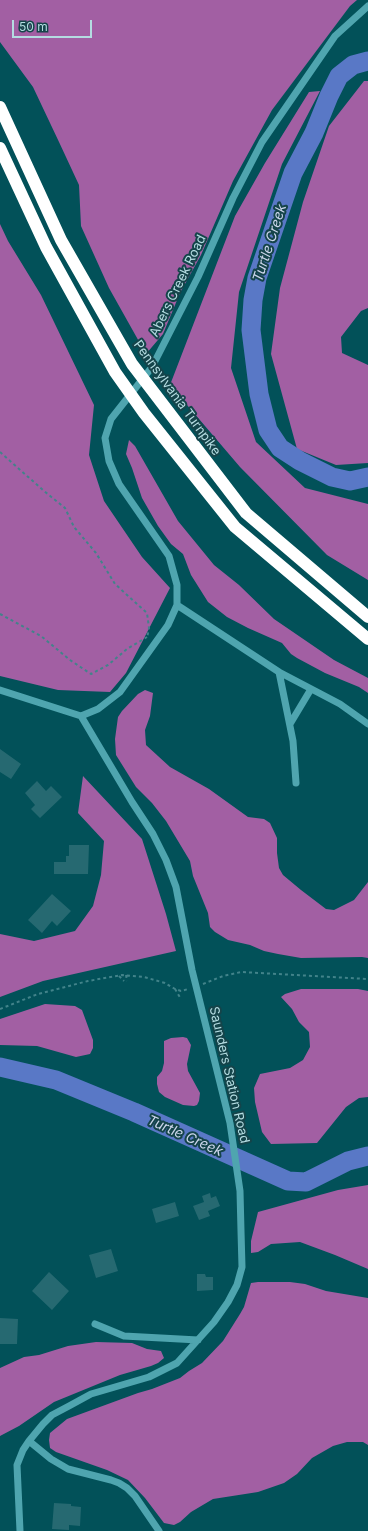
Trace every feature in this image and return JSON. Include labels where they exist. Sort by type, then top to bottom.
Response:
[{"type":"highway","name":"Pennsylvania Turnpike","points":[[0,107],[61,240],[132,364],[246,513],[368,617]]},
{"type":"highway","points":[[0,148],[46,247],[115,372],[144,413],[235,527],[368,638]]},
{"type":"street","name":"Abers Creek Road","points":[[81,716],[98,709],[120,692],[168,625],[177,605],[177,585],[169,556],[119,484],[109,461],[105,438],[111,419],[152,367],[198,277],[233,198],[262,142],[335,36],[368,6]]},
{"type":"street","points":[[177,605],[279,672],[340,704],[368,724]]},
{"type":"street","points":[[279,672],[293,741],[296,783]]},
{"type":"street","points":[[290,724],[311,689]]},
{"type":"street","points":[[0,690],[81,716]]},
{"type":"street","name":"Saunders Station Road","points":[[20,1531],[17,1465],[22,1450],[43,1424],[52,1415],[91,1394],[149,1377],[178,1363],[228,1302],[237,1285],[242,1267],[240,1191],[230,1123],[196,986],[176,887],[166,860],[153,834],[132,802],[81,716]]},
{"type":"street","points":[[95,1324],[124,1336],[198,1340]]},
{"type":"street","points":[[29,1441],[51,1459],[68,1469],[110,1480],[127,1488],[159,1531]]},
{"type":"path","points":[[0,452],[65,508],[74,527],[96,553],[115,584],[147,613],[149,628],[143,660]]},
{"type":"path","points":[[0,614],[41,636],[70,660],[91,674],[108,665],[127,649],[147,636]]},
{"type":"path","points":[[0,1009],[38,994],[88,981],[126,975],[144,977],[165,983],[181,991],[223,976],[241,972],[368,979]]},
{"type":"path","points":[[119,976],[125,981],[126,975]]},
{"type":"path","points":[[175,989],[181,999]]},
{"type":"shaded area","points":[[0,0],[357,0],[350,6],[272,110],[233,181],[201,255],[180,293],[163,334],[146,354],[109,288],[81,226],[79,185],[59,142],[33,87],[0,42]]},
{"type":"shaded area","points":[[364,81],[368,81],[368,308],[361,311],[341,337],[342,353],[368,365],[368,463],[336,465],[297,449],[271,354],[280,288],[303,202],[329,126]]},
{"type":"shaded area","points":[[320,91],[282,164],[239,292],[231,368],[256,442],[305,488],[368,504],[368,580],[327,555],[240,467],[170,385],[235,216],[265,163],[309,92]]},
{"type":"shaded area","points":[[0,224],[8,241],[41,295],[94,405],[89,455],[104,501],[142,557],[170,588],[126,673],[110,692],[58,690],[0,676]]},
{"type":"shaded area","points":[[129,440],[135,446],[178,521],[214,565],[239,585],[274,619],[334,660],[368,678],[368,693],[359,687],[325,673],[297,658],[291,654],[282,643],[227,617],[208,602],[191,575],[183,554],[171,544],[158,526],[142,498],[126,454]]},
{"type":"shaded area","points":[[145,690],[153,693],[150,716],[145,730],[146,745],[170,767],[209,789],[248,817],[264,819],[270,823],[277,838],[279,868],[283,875],[326,909],[334,910],[354,900],[368,882],[368,958],[301,958],[278,954],[228,940],[210,927],[208,913],[193,876],[190,861],[166,821],[152,803],[136,787],[116,755],[115,739],[118,717],[138,694]]},
{"type":"shaded area","points":[[83,776],[142,839],[176,951],[43,981],[0,997],[0,934],[34,941],[75,931],[93,906],[101,875],[104,841],[78,813]]},
{"type":"shaded area","points":[[301,989],[358,989],[368,991],[368,1097],[359,1098],[346,1107],[317,1143],[271,1144],[262,1132],[255,1102],[254,1088],[260,1074],[290,1068],[303,1060],[310,1047],[309,1032],[299,1022],[292,1009],[281,997],[285,994]]},
{"type":"shaded area","points":[[45,1004],[75,1006],[82,1010],[93,1040],[93,1048],[90,1054],[76,1057],[37,1046],[0,1045],[0,1019]]},
{"type":"shaded area","points":[[171,1038],[187,1038],[191,1045],[187,1064],[188,1071],[200,1093],[199,1101],[197,1105],[194,1106],[183,1105],[165,1097],[159,1092],[157,1084],[157,1077],[162,1071],[164,1063],[164,1041]]},
{"type":"shaded area","points":[[368,1185],[368,1269],[300,1242],[271,1244],[258,1252],[251,1253],[251,1241],[258,1212],[338,1190]]},
{"type":"shaded area","points":[[290,1282],[305,1284],[326,1291],[368,1298],[368,1445],[363,1442],[347,1442],[333,1446],[312,1458],[297,1474],[284,1483],[258,1492],[213,1499],[191,1512],[180,1522],[174,1525],[164,1523],[145,1498],[128,1480],[107,1470],[56,1452],[50,1448],[50,1433],[67,1419],[180,1378],[202,1363],[223,1341],[240,1314],[244,1307],[251,1283]]},
{"type":"shaded area","points":[[96,1342],[132,1343],[147,1349],[161,1351],[164,1358],[151,1366],[120,1375],[54,1402],[19,1426],[0,1436],[0,1368],[24,1357],[39,1355],[68,1346]]},
{"type":"building","points":[[0,749],[21,764],[11,779],[0,772]]},
{"type":"building","points":[[37,781],[46,791],[51,786],[62,797],[40,818],[31,809],[35,805],[25,793]]},
{"type":"building","points":[[69,845],[89,845],[88,874],[54,874],[54,862],[66,862],[66,856],[69,856]]},
{"type":"building","points":[[52,894],[71,911],[57,926],[52,921],[42,933],[28,920]]},
{"type":"building","points":[[210,1193],[211,1198],[216,1196],[220,1206],[208,1211],[210,1216],[199,1220],[193,1206],[204,1202],[202,1196]]},
{"type":"building","points":[[175,1202],[179,1216],[156,1223],[152,1209]]},
{"type":"building","points":[[111,1249],[118,1271],[96,1278],[89,1255]]},
{"type":"building","points":[[49,1272],[69,1291],[52,1310],[32,1291]]},
{"type":"building","points":[[197,1274],[205,1274],[206,1277],[213,1277],[213,1290],[197,1291]]},
{"type":"building","points":[[0,1318],[18,1319],[17,1344],[0,1344]]},
{"type":"building","points":[[54,1503],[71,1504],[71,1506],[81,1507],[80,1526],[69,1525],[69,1530],[52,1529]]},
{"type":"waterway","name":"Turtle Creek","points":[[368,61],[353,65],[339,76],[314,133],[293,173],[257,278],[253,300],[251,330],[259,394],[268,430],[280,448],[300,461],[332,477],[350,481],[368,477]]},
{"type":"waterway","name":"Turtle Creek","points":[[0,1067],[56,1080],[134,1112],[288,1181],[306,1182],[348,1161],[368,1156]]}]
